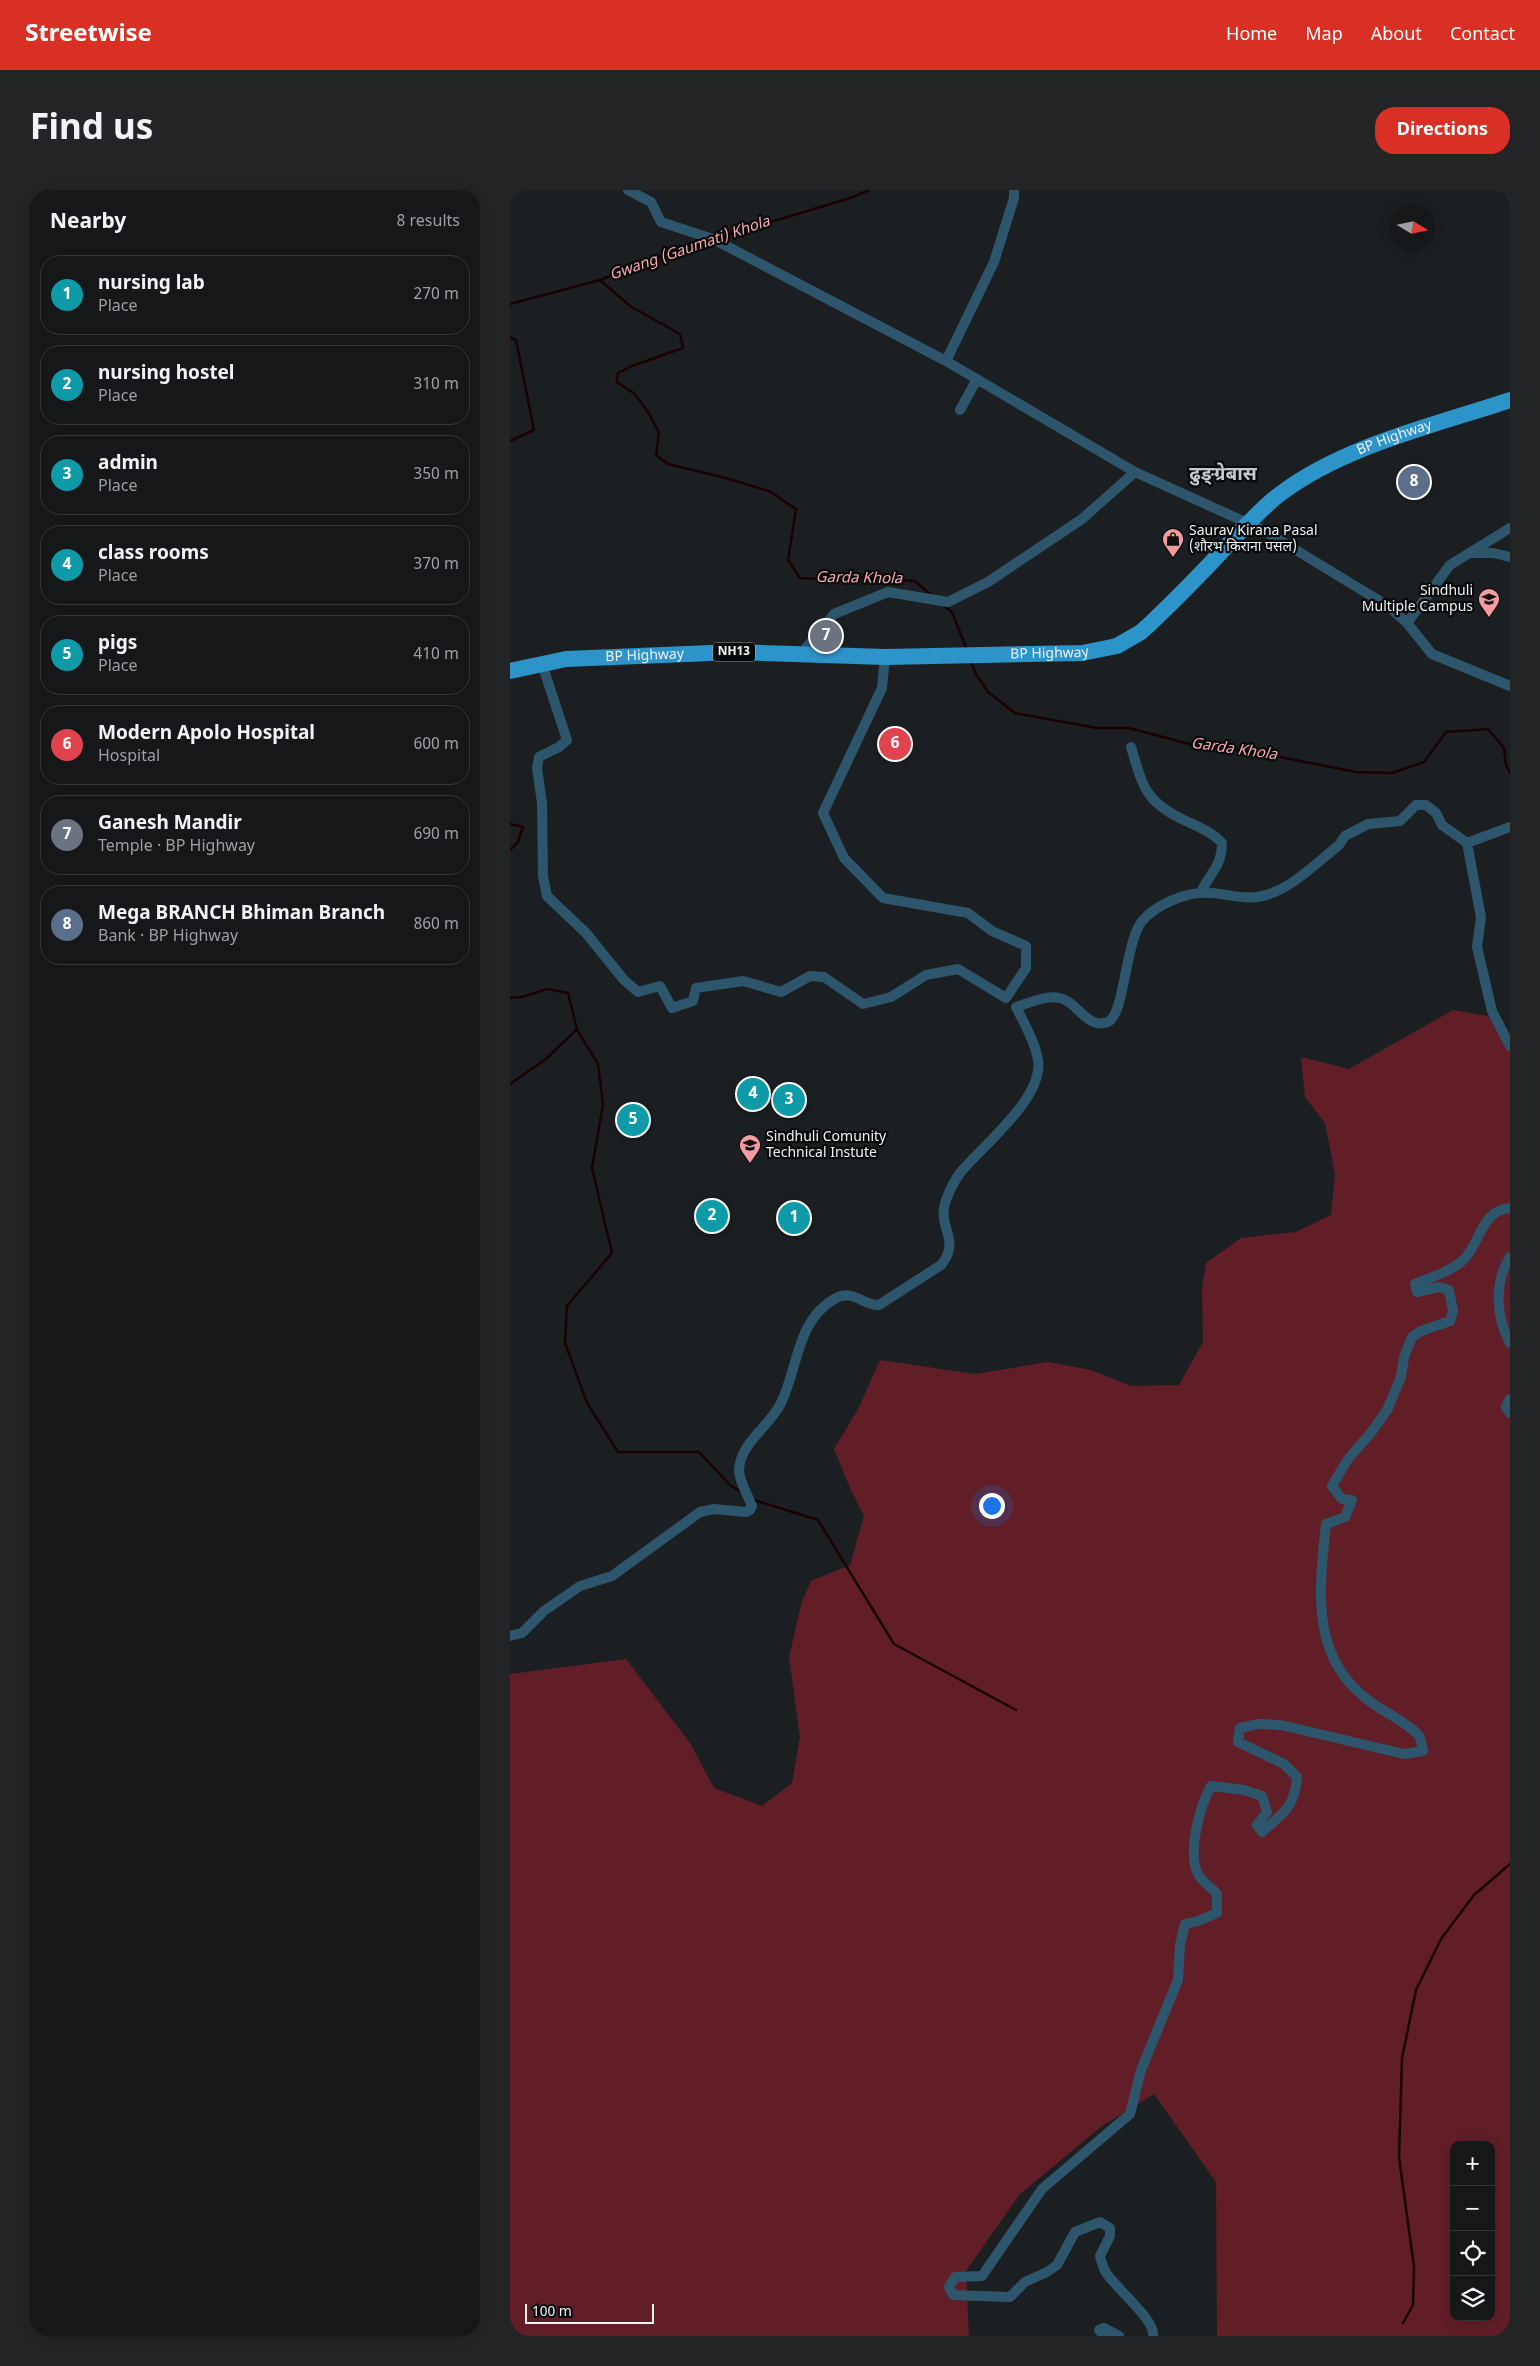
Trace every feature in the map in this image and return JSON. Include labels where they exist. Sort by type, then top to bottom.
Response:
[{"type":"highway","name":"BP Highway","points":[[510,671],[566,659],[735,652],[885,657],[1094,652],[1117,646],[1141,632],[1191,584],[1246,524],[1280,494],[1320,469],[1358,451],[1510,400]]},
{"type":"street","points":[[628,190],[651,202],[661,222],[713,239],[946,361],[1135,472],[1246,524],[1263,530],[1388,606],[1407,624],[1432,654],[1510,686]]},
{"type":"street","points":[[946,361],[994,262],[1014,198],[1014,190]]},
{"type":"street","points":[[960,410],[977,379]]},
{"type":"street","points":[[801,654],[834,614],[888,592],[948,602],[988,582],[1082,519],[1135,472]]},
{"type":"street","points":[[1407,624],[1450,565],[1510,528]]},
{"type":"street","points":[[1468,553],[1493,553],[1510,558]]},
{"type":"street","points":[[885,657],[882,688],[823,813],[844,858],[883,898],[968,914],[992,931],[1026,946],[1026,968],[1006,998]]},
{"type":"street","points":[[510,1636],[522,1632],[544,1611],[580,1586],[612,1576],[700,1512],[714,1509],[746,1512],[750,1510],[752,1506],[739,1472],[742,1460],[746,1450],[781,1404],[808,1323],[822,1308],[838,1297],[850,1295],[874,1305],[879,1305],[941,1265],[948,1256],[951,1247],[944,1227],[945,1202],[959,1174],[1026,1100],[1037,1076],[1038,1060],[1032,1040],[1016,1007],[1006,998],[958,969],[926,975],[891,997],[863,1004],[824,977],[810,976],[781,992],[743,980],[696,988],[693,1001],[672,1008],[660,986],[638,992],[624,980],[586,933],[547,896],[543,876],[542,803],[537,768],[539,757],[559,747],[567,740],[542,664]]},
{"type":"street","points":[[1131,747],[1143,785],[1152,798],[1165,811],[1204,828],[1222,843],[1220,862],[1201,892]]},
{"type":"street","points":[[1016,1007],[1059,997],[1070,1002],[1090,1020],[1099,1024],[1110,1021],[1115,1015],[1120,999],[1132,938],[1143,919],[1163,905],[1187,895],[1201,892],[1228,897],[1257,897],[1287,886],[1339,845],[1345,836],[1368,824],[1400,821],[1416,805],[1426,804],[1436,814],[1442,825],[1467,843],[1481,918],[1477,947],[1492,1010],[1510,1046]]},
{"type":"street","points":[[1467,843],[1510,827]]},
{"type":"street","points":[[1153,2336],[1154,2332],[1149,2322],[1105,2271],[1100,2256],[1110,2236],[1110,2228],[1100,2222],[1076,2232],[1057,2265],[1025,2282],[1010,2297],[953,2296],[949,2287],[955,2277],[982,2276],[1042,2190],[1130,2114],[1142,2070],[1178,1980],[1180,1944],[1185,1924],[1198,1922],[1217,1913],[1217,1894],[1198,1874],[1194,1854],[1202,1801],[1210,1786],[1244,1790],[1262,1796],[1267,1812],[1257,1825],[1262,1832],[1288,1808],[1296,1795],[1297,1777],[1284,1764],[1238,1742],[1240,1728],[1258,1724],[1281,1725],[1404,1754],[1423,1750],[1419,1736],[1391,1714],[1373,1704],[1349,1682],[1332,1658],[1323,1629],[1321,1573],[1326,1524],[1345,1518],[1352,1500],[1342,1498],[1332,1486],[1348,1459],[1370,1434],[1387,1410],[1401,1377],[1404,1357],[1412,1337],[1421,1331],[1450,1322],[1453,1311],[1449,1290],[1438,1287],[1417,1292],[1415,1284],[1446,1271],[1466,1258],[1486,1222],[1495,1211],[1510,1208]]},
{"type":"street","points":[[1510,1257],[1501,1282],[1498,1300],[1500,1323],[1510,1343]]},
{"type":"street","points":[[1510,1399],[1506,1407],[1510,1413]]},
{"type":"street","points":[[1104,2336],[1099,2330],[1104,2328],[1119,2336]]},
{"type":"shaded area","points":[[1453,1010],[1493,1017],[1510,1049],[1510,2336],[1217,2336],[1216,2182],[1154,2094],[1102,2126],[1019,2195],[966,2271],[969,2336],[510,2336],[510,1674],[626,1659],[690,1743],[714,1788],[762,1806],[792,1783],[800,1737],[789,1657],[802,1601],[811,1581],[850,1565],[864,1516],[834,1449],[858,1409],[880,1360],[975,1374],[1048,1362],[1091,1370],[1131,1386],[1179,1385],[1203,1342],[1202,1289],[1206,1263],[1241,1238],[1296,1232],[1331,1215],[1335,1174],[1325,1123],[1305,1097],[1301,1057],[1349,1069]]},
{"type":"waterway","name":"Gwang (Gaumati) Khola","points":[[718,238],[850,198],[869,190]]},
{"type":"waterway","name":"Gwang (Gaumati) Khola","points":[[510,304],[600,280],[672,252],[708,241]]},
{"type":"waterway","name":"Garda Khola","points":[[600,280],[630,306],[680,334],[683,348],[632,366],[618,373],[617,382],[635,394],[650,415],[659,433],[656,455],[668,464],[769,491],[796,509],[788,560],[800,578],[821,579],[851,576],[915,581],[931,595]]},
{"type":"waterway","points":[[510,337],[516,340],[534,430],[510,441]]},
{"type":"waterway","name":"Garda Khola","points":[[943,605],[952,612],[967,650]]},
{"type":"waterway","name":"Garda Khola","points":[[971,662],[976,674],[988,692],[1015,713],[1097,728],[1129,728],[1193,745],[1275,756],[1356,772],[1392,773],[1424,762],[1446,732],[1488,729],[1504,748],[1506,765],[1510,773]]},
{"type":"waterway","points":[[510,824],[523,827],[518,842],[510,850]]},
{"type":"waterway","points":[[510,998],[522,997],[547,989],[568,993],[577,1030],[598,1064],[603,1104],[592,1168],[612,1253],[567,1306],[565,1343],[587,1403],[618,1452],[699,1452],[730,1485],[741,1492]]},
{"type":"waterway","points":[[510,1084],[546,1059],[576,1030]]},
{"type":"waterway","points":[[754,1500],[818,1520],[894,1644],[1016,1710]]},
{"type":"waterway","points":[[1403,2323],[1413,2305],[1414,2267],[1399,2157],[1402,2058],[1416,1990],[1441,1939],[1474,1895],[1510,1864]]},
{"type":"place","name":"Mega BRANCH Bhiman Branch","points":[[1414,482]]},
{"type":"place","name":"Saurav Kirana Pasal (शौरभ किराना पसल)","points":[[1173,558]]},
{"type":"place","name":"Sindhuli Multiple Campus","points":[[1489,618]]},
{"type":"place","name":"Ganesh Mandir","points":[[826,636]]},
{"type":"place","name":"Modern Apolo Hospital","points":[[895,744]]},
{"type":"place","name":"class rooms","points":[[753,1094]]},
{"type":"place","name":"admin","points":[[789,1100]]},
{"type":"place","name":"pigs","points":[[633,1120]]},
{"type":"place","name":"Sindhuli Comunity Technical Instute","points":[[750,1164]]},
{"type":"place","name":"nursing hostel","points":[[712,1216]]},
{"type":"place","name":"nursing lab","points":[[794,1218]]},
{"type":"district","name":"ढुङ्ग्रेबास","points":[[1223,475]]}]
